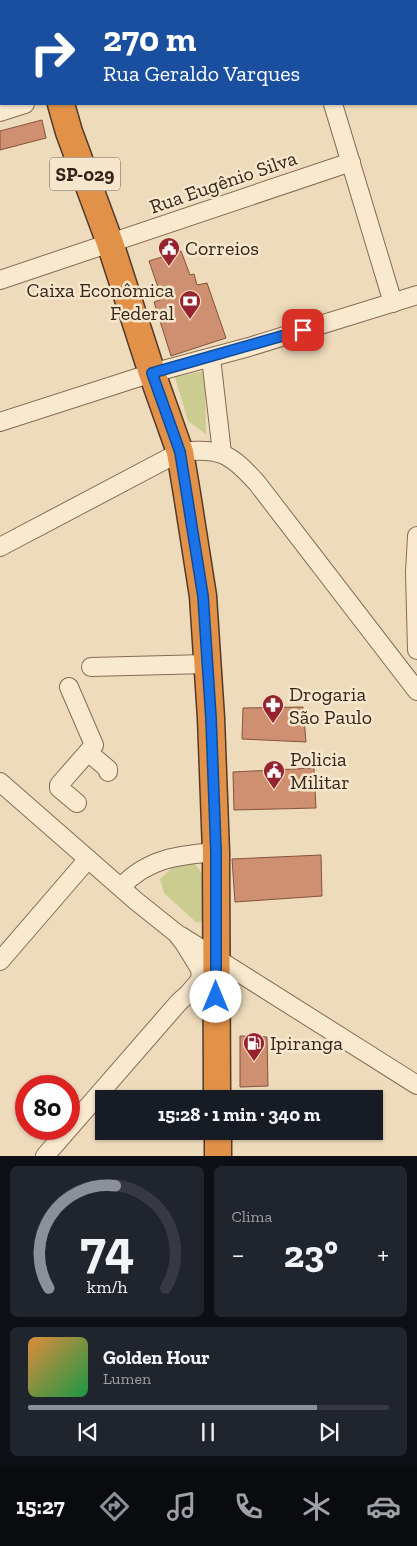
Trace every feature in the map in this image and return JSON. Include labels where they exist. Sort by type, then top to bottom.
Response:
[{"type":"highway","name":"SP-029","points":[[62,105],[180,452],[203,596],[211,718],[216,852],[208,963],[216,1090]]},
{"type":"highway","points":[[218,1140],[218,1156]]},
{"type":"street","points":[[0,112],[22,105]]},
{"type":"street","points":[[333,105],[393,303]]},
{"type":"street","name":"Rua Eugênio Silva","points":[[0,280],[351,162]]},
{"type":"street","points":[[0,422],[152,373],[211,358],[417,295]]},
{"type":"street","points":[[211,358],[222,453]]},
{"type":"street","points":[[0,547],[180,452],[206,450],[222,453],[241,466],[257,483],[417,691]]},
{"type":"street","points":[[417,536],[415,572],[417,650]]},
{"type":"street","points":[[91,667],[206,664]]},
{"type":"street","points":[[69,687],[93,743],[88,752],[59,785],[59,788],[77,803]]},
{"type":"street","points":[[88,752],[108,769],[108,772]]},
{"type":"street","points":[[0,782],[176,934],[187,938],[208,963],[417,1085]]},
{"type":"street","points":[[121,887],[128,879],[158,861],[176,856],[216,852]]},
{"type":"street","points":[[0,961],[88,859]]},
{"type":"street","points":[[45,1156],[179,1002],[197,985],[208,963]]},
{"type":"green space","points":[[205,371],[206,434],[188,421],[175,377]]},
{"type":"green space","points":[[194,863],[202,873],[205,920],[197,923],[164,893],[160,879],[172,868]]},
{"type":"building","points":[[42,120],[46,138],[0,150],[0,131]]},
{"type":"building","name":"Caixa Econômica Federal","points":[[181,251],[190,275],[194,274],[197,285],[207,283],[226,338],[171,356],[154,302],[162,299],[149,261]]},
{"type":"building","name":"Drogaria São Paulo","points":[[303,707],[306,742],[242,739],[243,708]]},
{"type":"building","name":"Policia Militar","points":[[314,768],[316,808],[234,810],[233,772]]},
{"type":"building","points":[[321,855],[322,896],[235,902],[232,859]]},
{"type":"building","name":"Ipiranga","points":[[240,1036],[267,1037],[268,1086],[240,1087]]},
{"type":"place","name":"Correios","points":[[169,267]]},
{"type":"place","name":"Caixa Econômica Federal","points":[[190,320]]},
{"type":"place","name":"Drogaria São Paulo","points":[[273,724]]},
{"type":"place","name":"Policia Militar","points":[[274,790]]},
{"type":"place","name":"Ipiranga","points":[[254,1062]]},
{"type":"route","points":[[216,997],[216,852],[211,718],[203,596],[180,452],[152,373],[303,330]]}]
